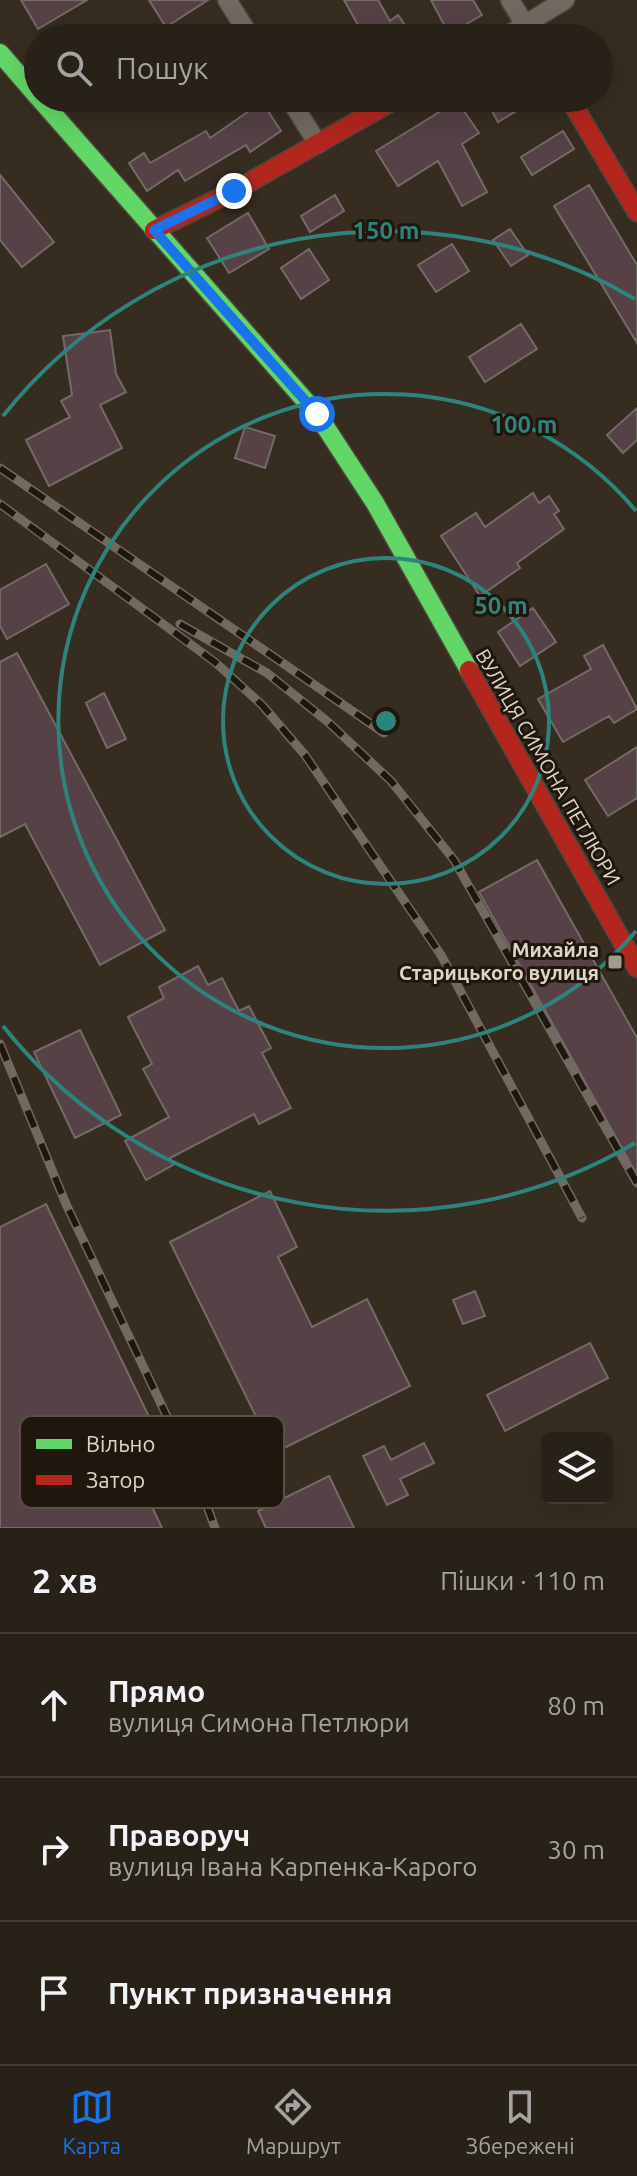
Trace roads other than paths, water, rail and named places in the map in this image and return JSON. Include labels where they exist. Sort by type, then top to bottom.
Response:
[{"type":"main road","name":"ВУЛИЦЯ СИМОНА ПЕТЛЮРИ","points":[[0,53],[24,81]]},
{"type":"main road","name":"ВУЛИЦЯ СИМОНА ПЕТЛЮРИ","points":[[50,112],[317,414],[375,503],[630,939],[637,968]]},
{"type":"main road","points":[[154,230],[374,112]]},
{"type":"main road","points":[[577,112],[637,212]]},
{"type":"street","points":[[227,0],[242,24]]},
{"type":"street","points":[[510,0],[525,24]]},
{"type":"street","points":[[537,24],[565,0]]},
{"type":"street","points":[[298,112],[318,144]]},
{"type":"railway","points":[[0,468],[384,733]]},
{"type":"railway","points":[[0,504],[216,663],[262,705],[305,755],[441,955],[582,1218]]},
{"type":"railway","points":[[180,624],[267,673],[328,722],[391,781],[454,860],[637,1183]]},
{"type":"railway","points":[[0,1044],[66,1204],[167,1416]]},
{"type":"railway","points":[[208,1508],[215,1528]]},
{"type":"place","name":"Михайла Старицького вулиця","points":[[615,962]]}]
